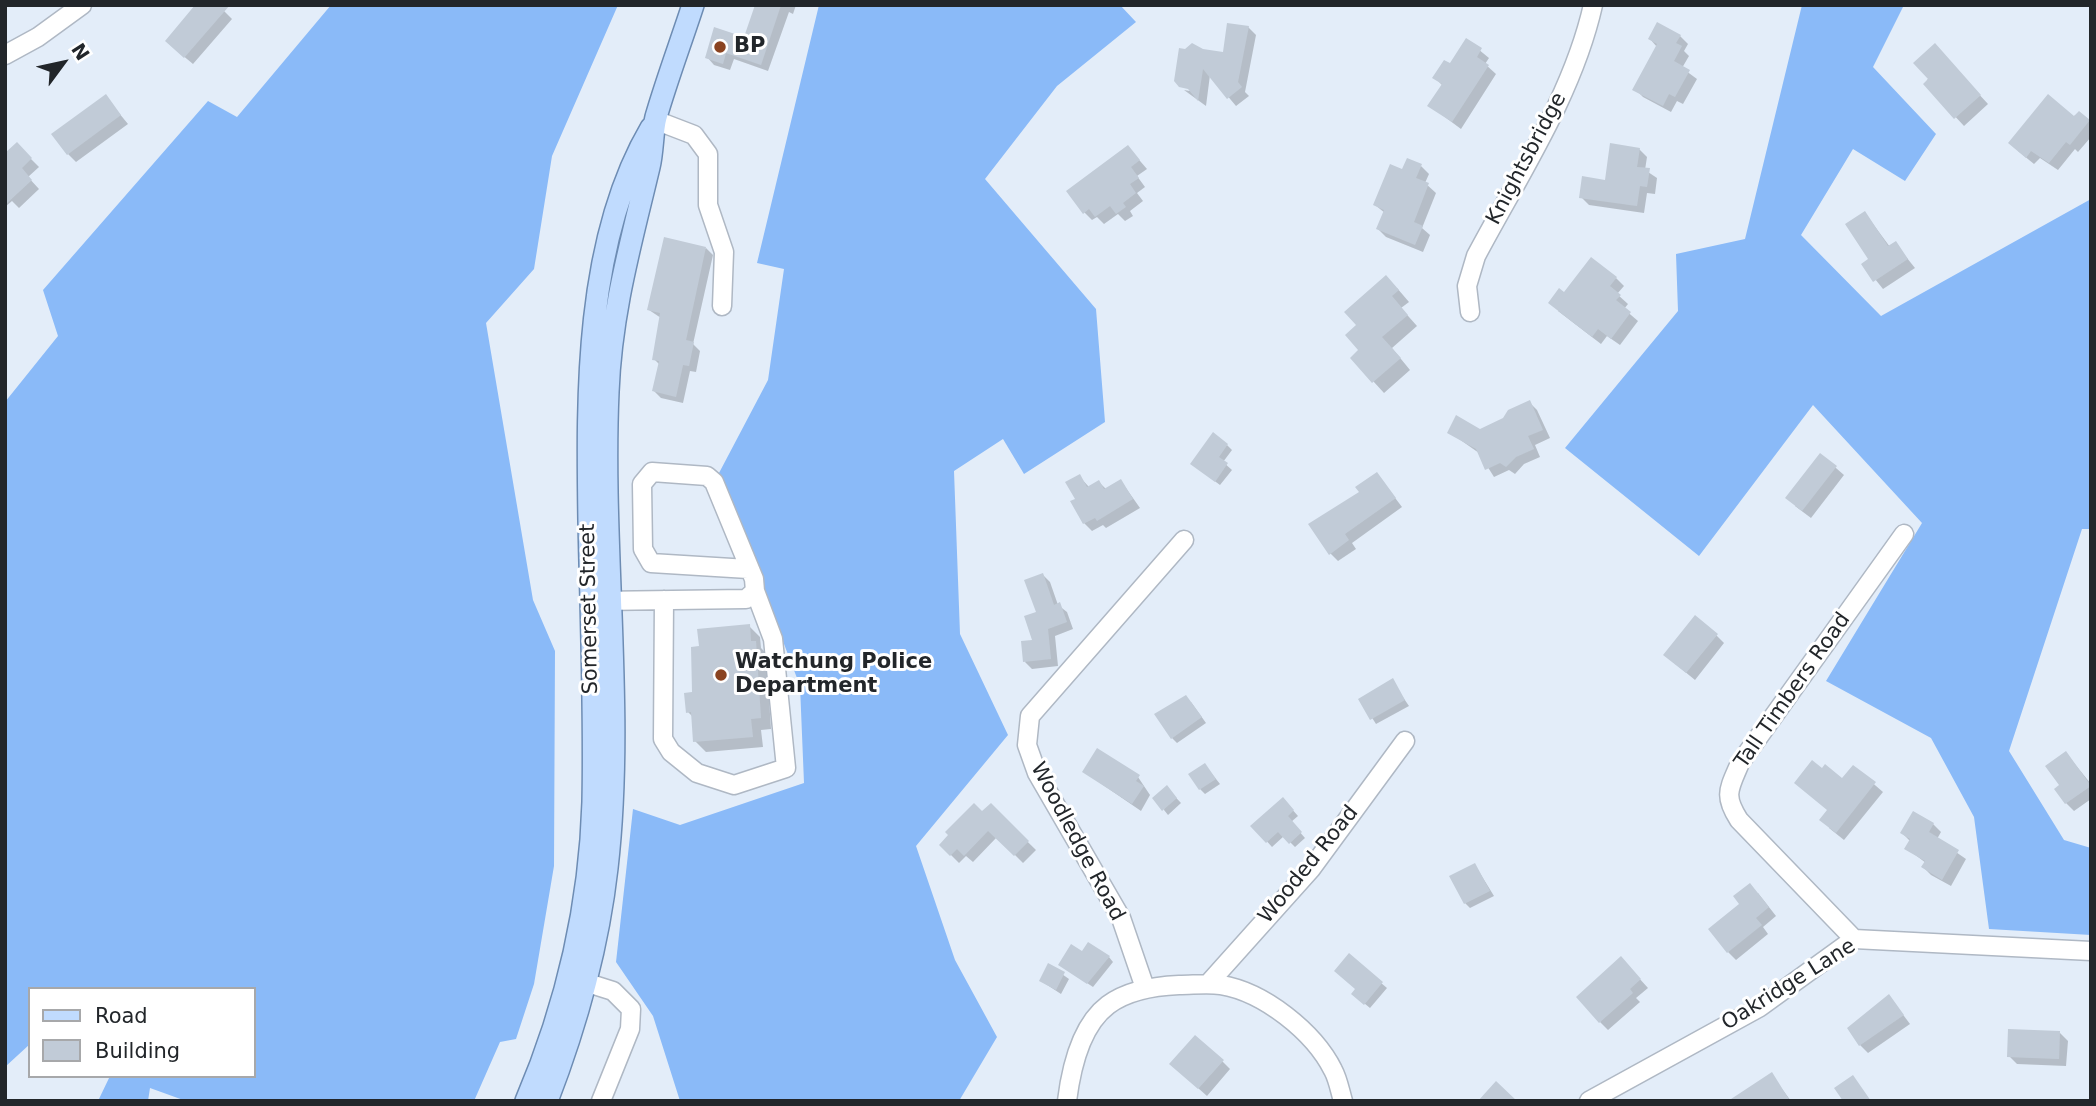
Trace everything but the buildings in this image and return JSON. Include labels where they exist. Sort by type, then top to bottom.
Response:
[{"type":"main road","name":"Somerset Street","points":[[547,1101],[563,1060],[577,980],[580,917],[591,838],[611,351],[623,268],[650,165],[655,120],[693,5]]},
{"type":"main road","name":"Somerset Street","points":[[526,1101],[577,980]]},
{"type":"street","points":[[5,55],[38,37],[82,5]]},
{"type":"street","name":"Knightsbridge","points":[[1470,312],[1467,286],[1476,256],[1571,75],[1584,43],[1593,5]]},
{"type":"street","points":[[655,120],[694,135],[708,154],[708,205],[724,252],[722,306]]},
{"type":"street","points":[[664,600],[663,738],[679,761],[697,773],[734,785],[786,768],[773,639],[748,569],[714,482],[707,476],[652,472],[646,477],[642,484],[643,549],[651,563],[748,569]]},
{"type":"street","name":"Tall Timbers Road","points":[[1854,939],[1739,820],[1729,804],[1728,791],[1740,763],[1904,534]]},
{"type":"street","name":"Woodledge Road","points":[[1145,988],[1121,918],[1037,773],[1027,746],[1030,716],[1184,540]]},
{"type":"street","points":[[600,601],[746,599],[755,591]]},
{"type":"street","name":"Wooded Road","points":[[1208,984],[1311,869],[1405,741]]},
{"type":"street","name":"Oakridge Lane","points":[[1589,1101],[1760,1007],[1854,939],[2091,951]]},
{"type":"street","points":[[577,980],[613,991],[631,1009],[630,1029],[601,1101]]},
{"type":"street","points":[[1067,1101],[1076,1053],[1098,1014],[1119,998],[1145,988],[1208,984],[1245,993],[1275,1010],[1307,1035],[1333,1070],[1343,1101]]},
{"type":"shaded area","points":[[331,5],[618,5],[552,156],[534,269],[486,323],[533,600],[555,651],[554,866],[534,984],[516,1039],[500,1042],[474,1101],[186,1101],[150,1088],[148,1101],[98,1101],[109,1078],[256,1078],[256,987],[28,987],[28,1046],[5,1067],[5,402],[58,336],[43,290],[208,101],[237,117]]},
{"type":"shaded area","points":[[819,5],[1120,5],[1136,22],[1057,86],[985,179],[1096,309],[1105,422],[1024,474],[1003,439],[954,471],[960,634],[1008,735],[916,846],[955,960],[997,1037],[959,1101],[680,1101],[653,1016],[616,962],[633,809],[680,825],[804,783],[800,686],[719,473],[768,380],[784,269],[757,263]]},
{"type":"shaded area","points":[[1802,5],[1904,5],[1873,67],[1936,134],[1905,181],[1853,149],[1801,235],[1881,316],[2091,199],[2091,529],[2082,529],[2009,751],[2064,840],[2091,848],[2091,935],[1989,929],[1974,817],[1931,738],[1826,681],[1922,523],[1813,405],[1699,556],[1565,448],[1678,311],[1676,254],[1745,239]]},
{"type":"place","name":"BP","points":[[720,47]]},
{"type":"place","name":"Watchung Police Department","points":[[721,675]]}]
